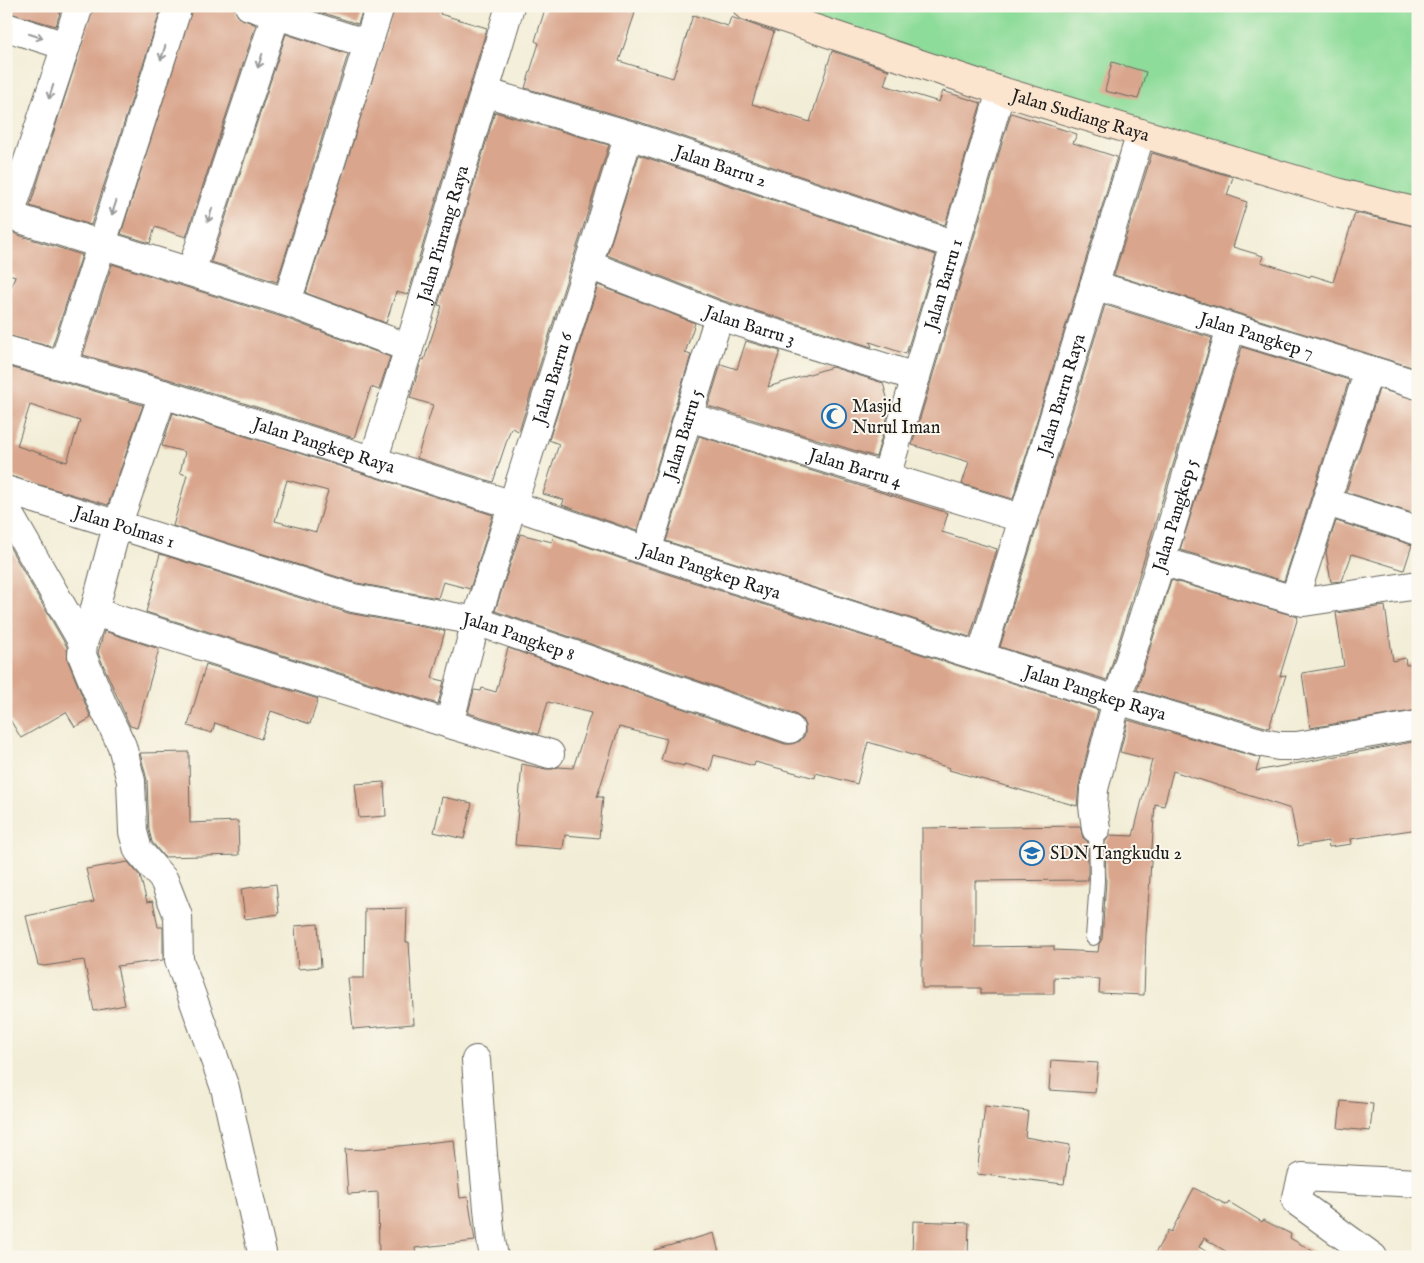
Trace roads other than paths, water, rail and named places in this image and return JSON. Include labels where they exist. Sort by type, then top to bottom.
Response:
[{"type":"street","points":[[79,6],[9,208],[23,220],[287,302],[409,348]]},
{"type":"street","points":[[63,365],[178,6]]},
{"type":"street","points":[[249,6],[368,44]]},
{"type":"street","points":[[287,302],[380,6]]},
{"type":"street","name":"Jalan Pinrang Raya","points":[[373,461],[409,348],[510,6]]},
{"type":"street","name":"Jalan Sudiang Raya","points":[[747,6],[1001,90],[1141,133],[1340,193],[1418,212]]},
{"type":"street","points":[[191,272],[276,15]]},
{"type":"street","points":[[6,27],[66,46]]},
{"type":"street","name":"Jalan Barru 1","points":[[886,478],[1001,90]]},
{"type":"street","name":"Jalan Barru 2","points":[[484,92],[629,135],[955,245]]},
{"type":"street","name":"Jalan Barru Raya","points":[[980,656],[1141,133]]},
{"type":"street","name":"Jalan Barru 6","points":[[449,724],[476,621],[629,135]]},
{"type":"street","name":"Jalan Barru 3","points":[[589,265],[719,316],[916,377]]},
{"type":"street","name":"Jalan Pangkep 7","points":[[1094,285],[1418,385]]},
{"type":"street","name":"Jalan Barru 5","points":[[647,551],[719,316]]},
{"type":"street","name":"Jalan Pangkep 5","points":[[1117,700],[1231,328]]},
{"type":"street","name":"Jalan Pangkep Raya","points":[[6,350],[163,394],[513,505],[647,551],[1117,700],[1279,746],[1297,746],[1418,725]]},
{"type":"street","points":[[1294,600],[1368,370]]},
{"type":"street","points":[[163,394],[117,526],[94,612],[83,642],[82,655],[122,746],[131,780],[133,832],[138,850],[164,880],[178,916],[179,960],[225,1088],[263,1257]]},
{"type":"street","name":"Jalan Barru 4","points":[[689,417],[1021,518]]},
{"type":"street","name":"Jalan Polmas 1","points":[[6,490],[117,526],[242,563]]},
{"type":"street","points":[[1327,502],[1418,531]]},
{"type":"street","points":[[6,509],[83,642]]},
{"type":"street","points":[[1161,561],[1304,602],[1418,585]]},
{"type":"street","name":"Jalan Pangkep 8","points":[[242,563],[353,598],[476,621],[790,729]]},
{"type":"street","points":[[94,612],[550,754]]},
{"type":"street","points":[[1095,822],[1094,789],[1117,700]]},
{"type":"street","points":[[476,1060],[483,1156],[494,1257]]},
{"type":"street","points":[[1373,1257],[1296,1201],[1302,1177],[1418,1183]]},
{"type":"lane","points":[[1093,938],[1096,880],[1095,822]]},
{"type":"place","name":"Masjid Nurul Iman","points":[[834,416]]},
{"type":"place","name":"SDN Tangkudu 2","points":[[1032,853]]}]
